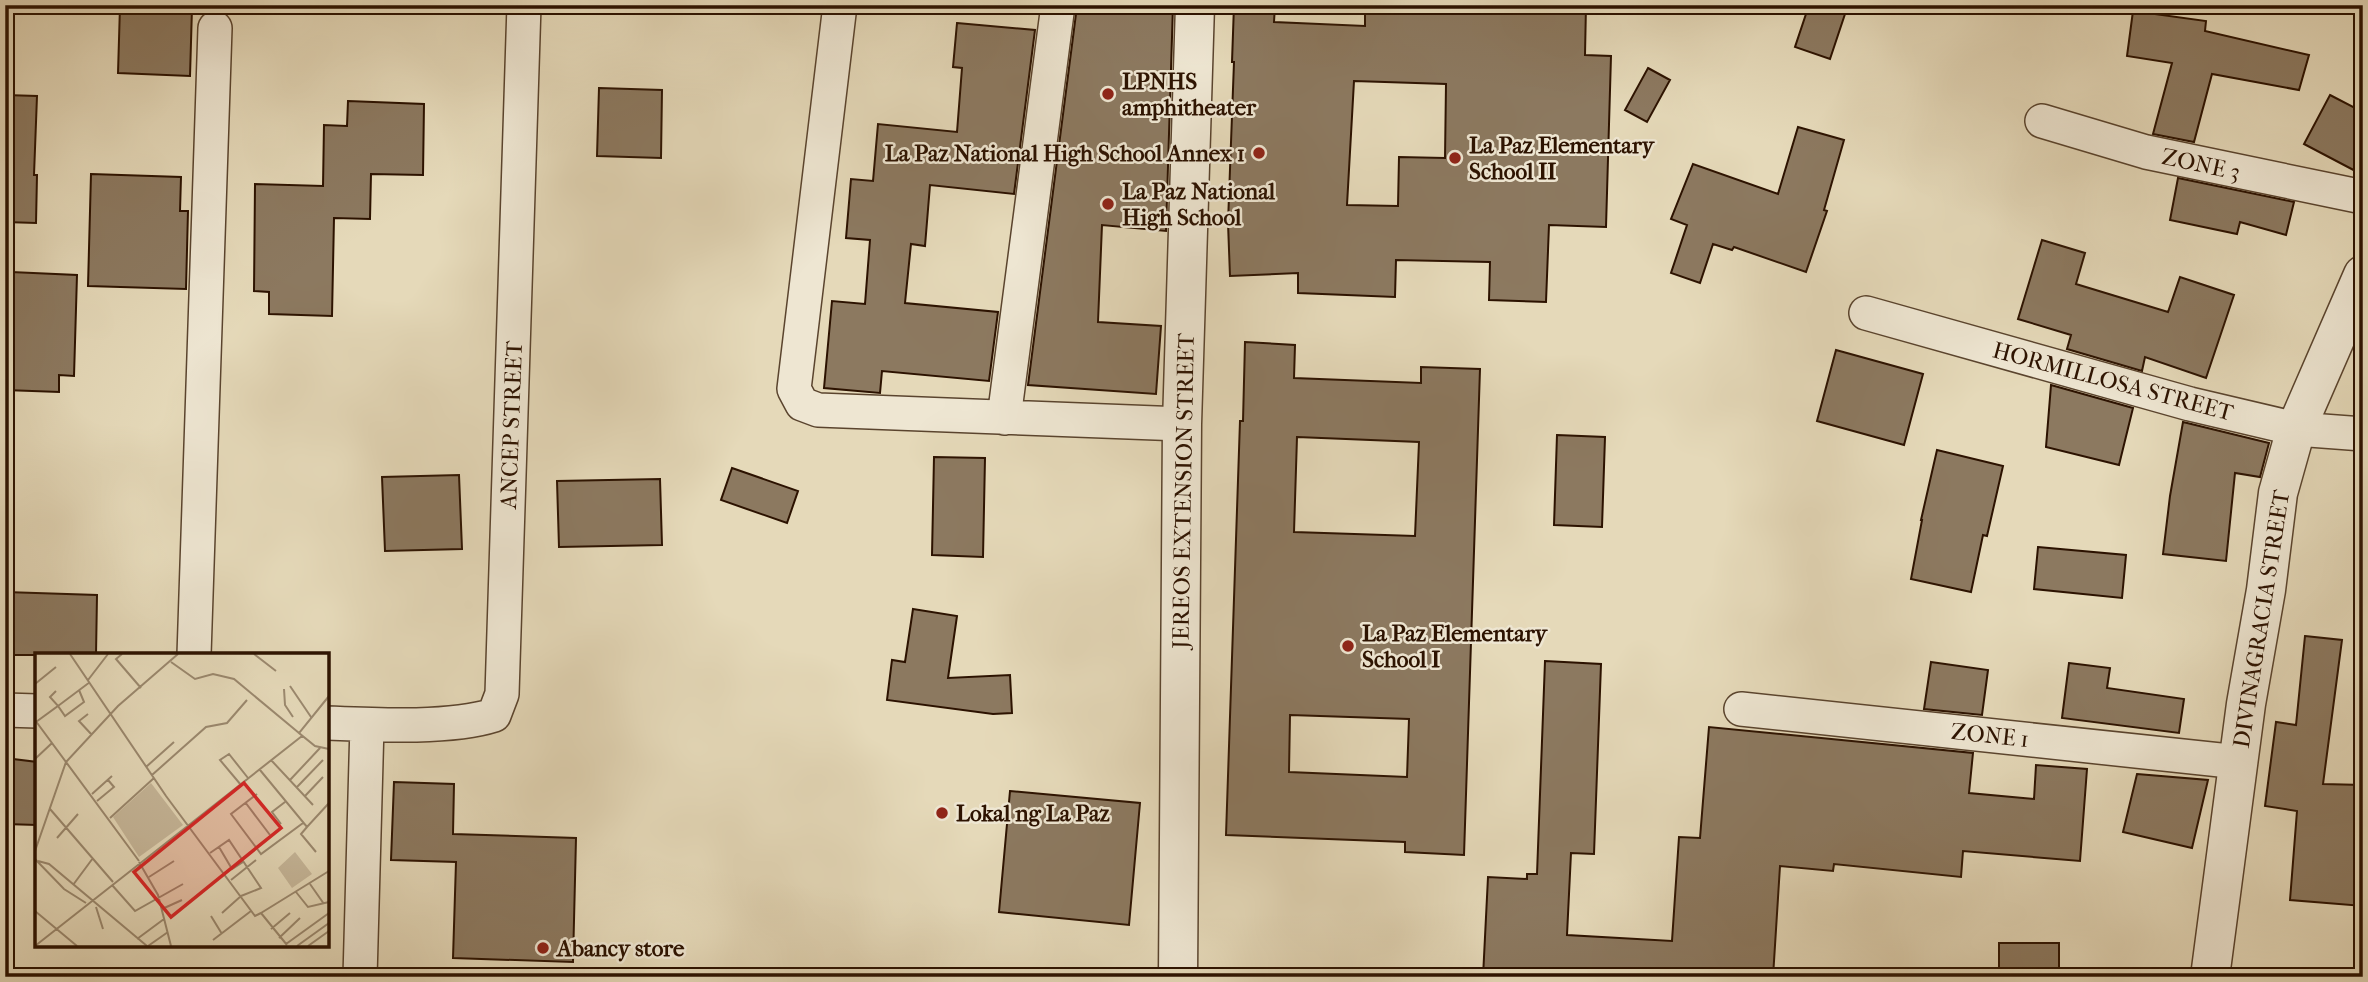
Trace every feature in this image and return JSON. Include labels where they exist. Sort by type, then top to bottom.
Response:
[{"type":"street","name":"ANCEP STREET","points":[[329,723],[367,725],[473,722],[494,715],[502,694],[524,5]]},
{"type":"street","points":[[840,5],[794,389],[803,404],[818,410],[1182,424]]},
{"type":"street","points":[[1004,418],[1058,5]]},
{"type":"street","name":"JEREOS EXTENSION STREET","points":[[1178,977],[1182,424],[1195,5]]},
{"type":"street","points":[[194,653],[215,28]]},
{"type":"street","name":"ZONE 3","points":[[2042,121],[2146,152],[2363,197]]},
{"type":"street","name":"DIVINAGRACIA STREET","points":[[2210,977],[2278,493],[2296,429],[2363,275]]},
{"type":"street","name":"HORMILLOSA STREET","points":[[1867,313],[2190,404],[2296,429],[2363,434]]},
{"type":"street","name":"ZONE 1","points":[[1741,709],[2239,762]]},
{"type":"street","points":[[5,710],[35,711]]},
{"type":"street","points":[[360,977],[367,725]]},
{"type":"building","name":"La Paz National High School","points":[[1134,5],[1173,5],[1166,231],[1102,225],[1098,322],[1161,326],[1156,394],[1028,385],[1077,6],[1133,11]]},
{"type":"building","name":"La Paz Elementary School II","points":[[1234,5],[1275,5],[1274,22],[1365,26],[1365,5],[1586,5],[1585,55],[1611,56],[1606,227],[1549,225],[1546,302],[1489,300],[1490,262],[1396,260],[1395,297],[1298,293],[1298,273],[1230,276],[1228,223]],"holes":[[[1354,81],[1446,84],[1445,158],[1399,157],[1398,206],[1347,205]]]},
{"type":"building","points":[[1809,5],[1848,5],[1830,59],[1795,47]]},
{"type":"building","points":[[120,6],[192,8],[190,76],[118,73]]},
{"type":"building","points":[[2133,11],[2206,21],[2205,31],[2309,55],[2299,90],[2212,74],[2194,142],[2153,134],[2172,63],[2127,56]]},
{"type":"building","points":[[957,23],[1035,30],[1014,194],[930,185],[925,246],[911,244],[905,303],[998,312],[989,381],[882,371],[880,393],[824,388],[832,301],[865,304],[870,240],[846,238],[851,179],[873,181],[878,124],[957,132],[962,68],[953,67]]},
{"type":"building","points":[[1648,68],[1670,80],[1647,122],[1625,110]]},
{"type":"building","points":[[599,88],[662,90],[661,158],[597,156]]},
{"type":"building","points":[[5,95],[37,96],[34,175],[37,175],[36,223],[5,222]]},
{"type":"building","points":[[2330,95],[2363,112],[2363,175],[2304,144]]},
{"type":"building","points":[[348,101],[424,104],[423,175],[371,174],[370,219],[334,218],[332,316],[269,314],[269,292],[254,291],[255,184],[323,186],[324,125],[347,126]]},
{"type":"building","points":[[1798,127],[1844,140],[1824,210],[1827,211],[1806,272],[1734,247],[1732,250],[1713,244],[1700,283],[1671,273],[1687,225],[1671,219],[1693,164],[1778,194]]},
{"type":"building","points":[[91,174],[181,177],[180,211],[188,211],[186,289],[88,286]]},
{"type":"building","points":[[2178,178],[2294,202],[2286,235],[2240,222],[2237,234],[2170,220]]},
{"type":"building","points":[[2042,240],[2085,253],[2076,284],[2168,312],[2180,277],[2234,295],[2206,378],[2145,357],[2142,371],[2067,349],[2071,335],[2018,319]]},
{"type":"building","points":[[11,272],[77,275],[74,376],[59,375],[59,392],[5,390],[5,336],[9,336]]},
{"type":"building","points":[[1245,342],[1295,345],[1294,378],[1421,383],[1421,367],[1480,369],[1464,855],[1405,852],[1405,842],[1226,835],[1240,421],[1243,421]],"holes":[[[1297,437],[1419,442],[1415,536],[1294,532]],[[1290,715],[1409,719],[1407,777],[1289,772]]]},
{"type":"building","points":[[1836,350],[1923,374],[1904,445],[1817,421]]},
{"type":"building","points":[[2051,385],[2133,408],[2119,465],[2046,447]]},
{"type":"building","points":[[2183,422],[2269,443],[2260,477],[2235,473],[2226,561],[2163,554]]},
{"type":"building","points":[[1557,435],[1605,437],[1602,527],[1554,525]]},
{"type":"building","points":[[1937,450],[2003,466],[1987,536],[1983,535],[1971,592],[1911,579]]},
{"type":"building","points":[[934,457],[985,458],[983,557],[932,555]]},
{"type":"building","points":[[732,468],[798,491],[787,523],[721,500]]},
{"type":"building","points":[[459,475],[462,549],[385,551],[382,477]]},
{"type":"building","points":[[660,479],[662,545],[559,547],[557,481]]},
{"type":"building","points":[[2038,547],[2126,555],[2122,598],[2034,589]]},
{"type":"building","points":[[5,592],[97,595],[96,653],[5,655]]},
{"type":"building","points":[[913,609],[957,616],[948,678],[1010,675],[1012,713],[993,714],[887,700],[892,660],[905,662]]},
{"type":"building","points":[[2305,636],[2342,640],[2323,784],[2363,785],[2363,906],[2290,900],[2297,811],[2265,806],[2276,722],[2296,725]]},
{"type":"building","points":[[1545,661],[1601,664],[1594,854],[1571,853],[1567,935],[1672,941],[1679,837],[1700,838],[1709,727],[1973,753],[1969,793],[2034,799],[2036,765],[2087,769],[2080,861],[1963,851],[1961,877],[1834,864],[1833,871],[1780,866],[1773,977],[1483,977],[1488,877],[1527,879],[1527,874],[1537,874]]},
{"type":"building","points":[[1931,662],[1988,670],[1982,715],[1924,709]]},
{"type":"building","points":[[2069,663],[2110,668],[2107,688],[2184,699],[2179,733],[2062,718]]},
{"type":"building","points":[[5,758],[35,762],[35,825],[5,824]]},
{"type":"building","points":[[2137,774],[2208,780],[2192,848],[2123,832]]},
{"type":"building","points":[[394,782],[454,784],[453,834],[576,838],[573,962],[453,958],[456,862],[391,860]]},
{"type":"building","points":[[1010,791],[1140,803],[1129,925],[999,912]]},
{"type":"building","points":[[1999,943],[2059,943],[2059,977],[1999,977]]},
{"type":"place","name":"LPNHS amphitheater","points":[[1108,94]]},
{"type":"place","name":"La Paz National High School Annex 1","points":[[1259,153]]},
{"type":"place","name":"La Paz Elementary School II","points":[[1455,158]]},
{"type":"place","name":"La Paz National High School","points":[[1108,204]]},
{"type":"place","name":"La Paz Elementary School I","points":[[1348,646]]},
{"type":"place","name":"Lokal ng La Paz","points":[[942,813]]},
{"type":"place","name":"Abancy store","points":[[543,948]]}]
